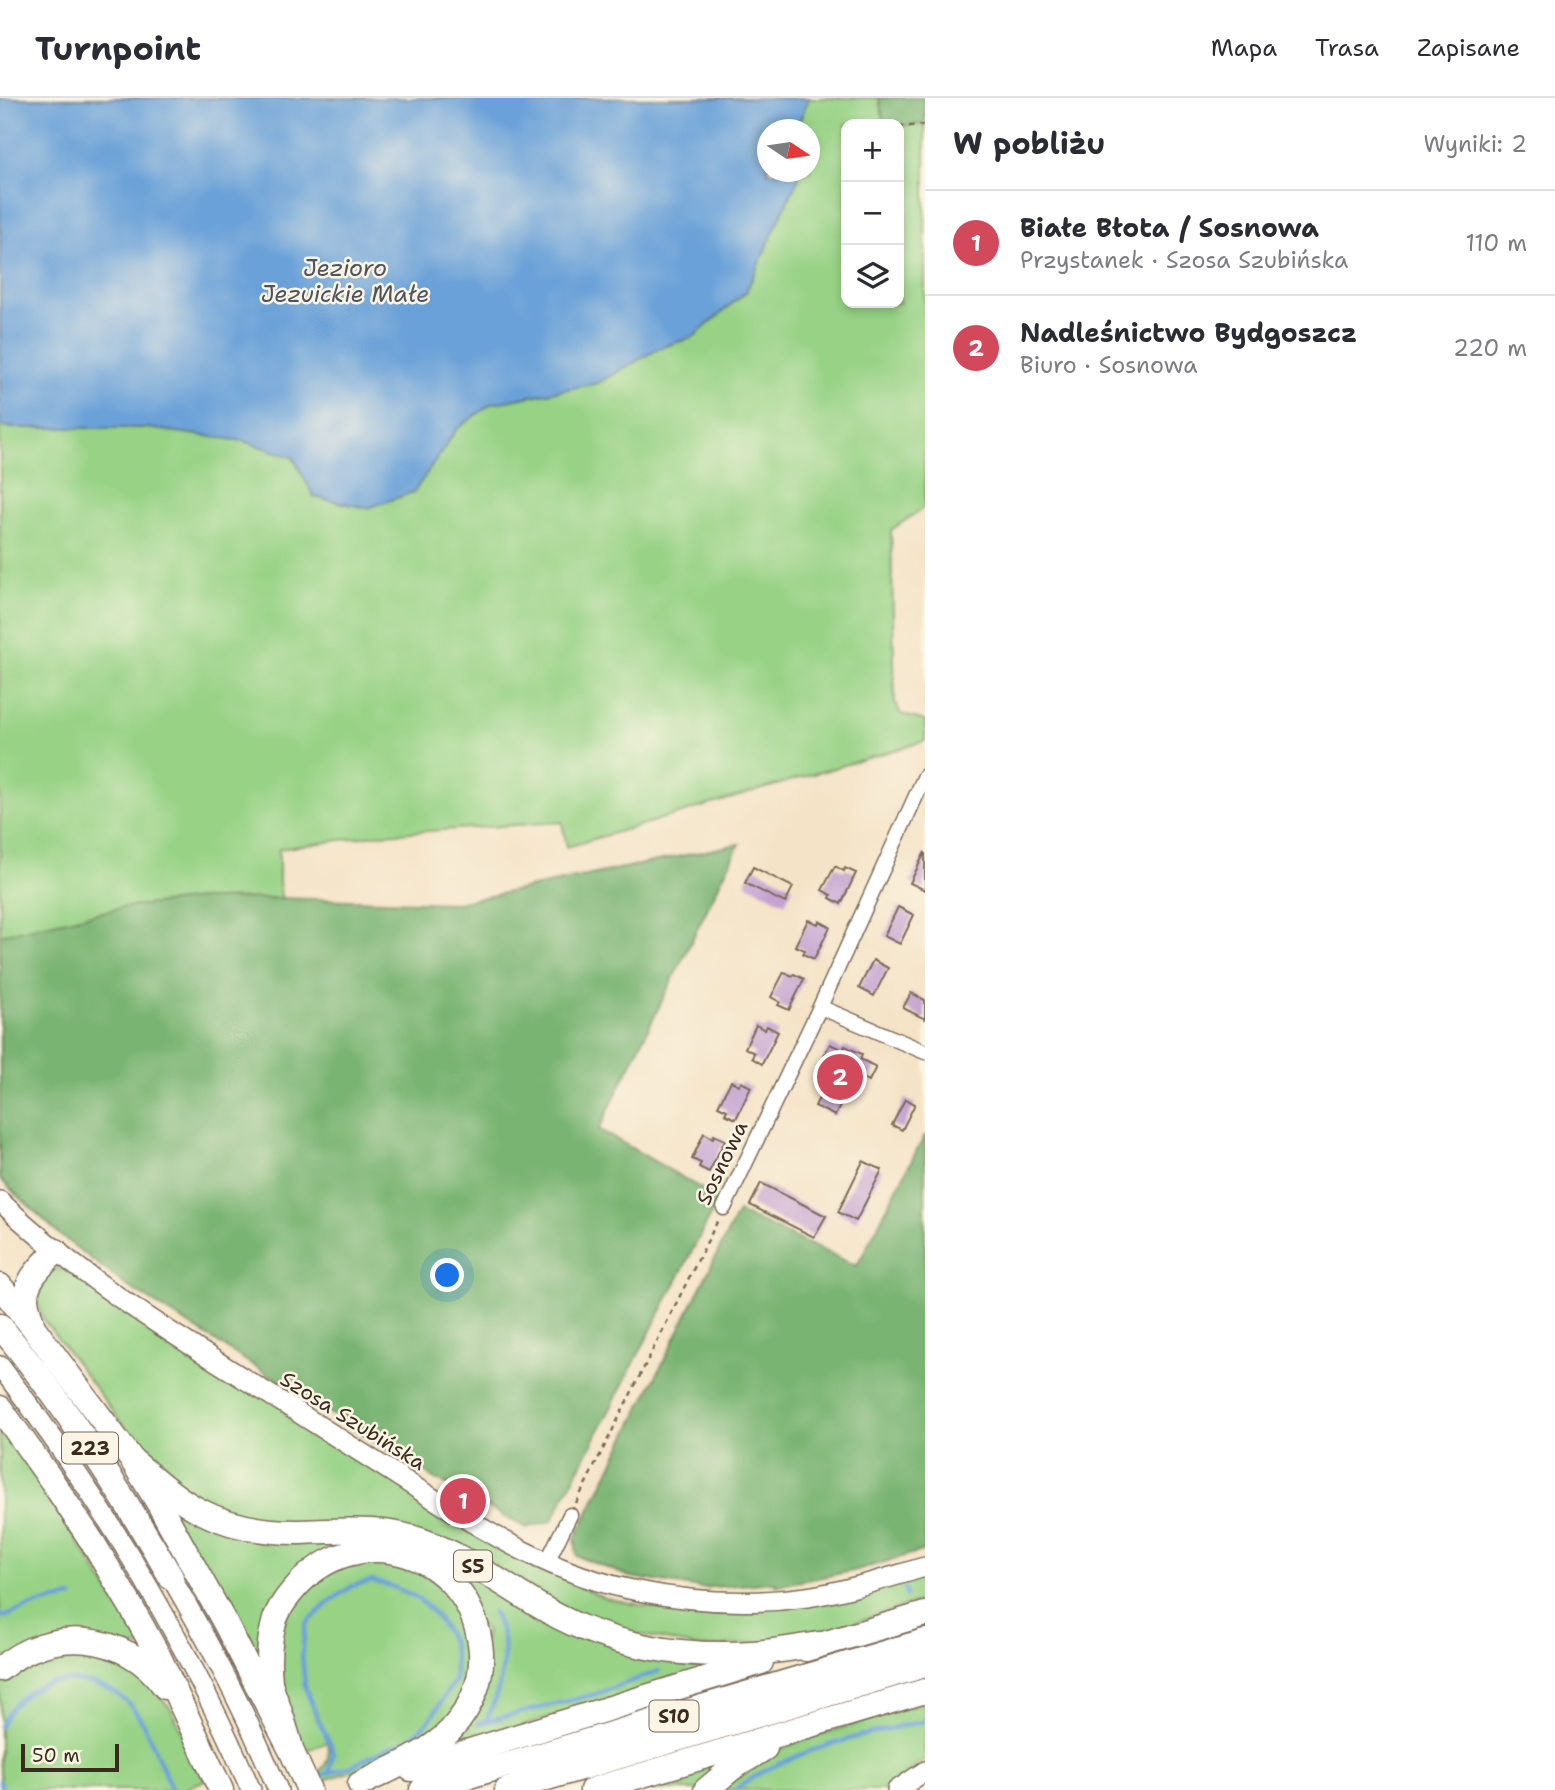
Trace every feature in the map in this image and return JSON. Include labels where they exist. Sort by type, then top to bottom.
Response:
[{"type":"highway","points":[[33,1327],[26,1300],[29,1286],[35,1274],[56,1251]]},
{"type":"highway","name":"S5","points":[[0,1286],[132,1460],[200,1511],[227,1522],[265,1531],[364,1530],[423,1540],[587,1630],[614,1640],[652,1648],[704,1654],[756,1653],[821,1644],[925,1614]]},
{"type":"highway","name":"223","points":[[0,1326],[96,1456],[172,1577]]},
{"type":"highway","points":[[0,1408],[93,1543],[159,1657],[220,1790]]},
{"type":"highway","points":[[132,1460],[225,1623],[301,1770]]},
{"type":"highway","points":[[301,1770],[271,1683],[269,1650],[274,1620],[287,1596],[305,1577],[326,1562],[346,1554],[374,1550],[397,1552],[419,1559],[438,1570],[457,1588],[470,1607],[478,1630],[481,1654],[475,1693],[466,1712],[436,1743],[350,1787]]},
{"type":"highway","points":[[0,1669],[27,1650],[50,1642],[72,1639],[94,1641],[119,1649],[143,1663],[161,1681],[186,1717]]},
{"type":"highway","name":"S10","points":[[422,1790],[925,1641]]},
{"type":"highway","points":[[350,1787],[821,1644]]},
{"type":"highway","name":"S10","points":[[507,1790],[925,1665]]},
{"type":"highway","points":[[592,1790],[925,1691]]},
{"type":"highway","points":[[706,1790],[730,1769],[806,1727]]},
{"type":"street","name":"Sosnowa","points":[[724,1208],[820,1007],[925,776]]},
{"type":"street","points":[[820,1007],[925,1052]]},
{"type":"street","name":"Szosa Szubińska","points":[[0,1201],[56,1251],[162,1326],[464,1519],[547,1562],[591,1579],[635,1591],[679,1598],[746,1602],[806,1597],[842,1590],[925,1567]]},
{"type":"street","name":"223","points":[[0,1366],[74,1469],[148,1588],[211,1706],[249,1787]]},
{"type":"street","points":[[547,1562],[570,1515]]},
{"type":"street","name":"223","points":[[172,1577],[205,1635],[276,1784]]},
{"type":"street","points":[[897,1790],[925,1770]]},
{"type":"path","points":[[904,127],[925,125]]},
{"type":"path","name":"Sosnowa","points":[[570,1515],[724,1208]]},
{"type":"green space","points":[[809,98],[879,98],[883,119],[841,119],[841,308],[904,308],[904,126],[925,124],[925,507],[891,530],[895,703],[901,714],[925,721],[925,741],[567,847],[562,822],[382,834],[279,849],[279,882],[288,943],[0,953],[0,409],[260,435],[279,452],[293,457],[300,471],[471,407],[757,267],[796,182],[820,182],[820,119],[800,119]]},
{"type":"green space","points":[[879,98],[925,98],[925,124],[904,126],[904,119],[883,119]]},
{"type":"green space","points":[[739,844],[599,1129],[719,1199],[552,1521],[526,1528],[430,1476],[124,1284],[60,1235],[0,1179],[0,935],[120,908],[198,899],[279,898],[456,903]]},
{"type":"green space","points":[[925,1135],[925,1550],[858,1570],[775,1586],[776,1582],[701,1588],[630,1577],[577,1556],[575,1539],[738,1212],[857,1266]]},
{"type":"green space","points":[[54,1269],[71,1270],[550,1572],[604,1598],[665,1610],[731,1609],[925,1575],[925,1600],[803,1639],[703,1648],[595,1625],[499,1570],[261,1522],[207,1508],[154,1466],[43,1319],[36,1291]]},
{"type":"green space","points":[[0,1420],[146,1649],[129,1645],[0,1658]]},
{"type":"green space","points":[[164,1499],[191,1517],[418,1545],[563,1625],[735,1662],[435,1753],[454,1739],[486,1632],[411,1548],[302,1569],[262,1673]]},
{"type":"green space","points":[[366,1557],[423,1570],[463,1612],[473,1669],[449,1722],[399,1756],[318,1782],[315,1774],[327,1761],[328,1742],[304,1751],[279,1685],[279,1627],[312,1579]]},
{"type":"green space","points":[[41,1652],[105,1652],[142,1674],[171,1709],[205,1780],[182,1790],[0,1790],[0,1680]]},
{"type":"green space","points":[[925,1702],[925,1759],[885,1790],[720,1790],[770,1755],[802,1740]]},
{"type":"green space","points":[[736,1756],[697,1790],[623,1790]]},
{"type":"water","name":"Jezioro Jezuickie Małe","points":[[0,98],[809,98],[800,119],[757,119],[757,182],[796,182],[746,292],[693,337],[660,348],[598,383],[491,404],[457,429],[414,492],[368,508],[314,497],[293,457],[243,441],[146,428],[0,426]]},
{"type":"building","points":[[925,852],[925,890],[910,883]]},
{"type":"building","points":[[835,866],[856,873],[841,904],[822,890]]},
{"type":"building","points":[[753,867],[793,887],[785,903],[745,883]]},
{"type":"building","points":[[898,907],[914,915],[900,944],[884,936]]},
{"type":"building","points":[[808,920],[818,924],[819,921],[830,927],[814,959],[803,954],[805,950],[795,946]]},
{"type":"building","points":[[873,960],[888,968],[874,996],[859,988]]},
{"type":"building","points":[[784,972],[804,979],[789,1010],[778,1005],[780,1002],[771,997]]},
{"type":"building","points":[[911,993],[925,1000],[925,1019],[903,1008]]},
{"type":"building","points":[[756,1025],[765,1030],[767,1026],[778,1032],[762,1064],[752,1058],[754,1053],[745,1048]]},
{"type":"building","points":[[830,1044],[843,1050],[845,1046],[862,1054],[860,1059],[876,1067],[869,1081],[852,1073],[839,1100],[842,1102],[835,1116],[815,1106],[837,1063],[823,1057]]},
{"type":"building","points":[[731,1081],[751,1087],[736,1119],[725,1114],[727,1110],[718,1106]]},
{"type":"building","points":[[905,1099],[915,1104],[902,1130],[892,1125]]},
{"type":"building","points":[[704,1133],[725,1140],[709,1172],[699,1167],[701,1163],[692,1159]]},
{"type":"building","points":[[863,1161],[882,1170],[856,1221],[838,1212]]},
{"type":"building","points":[[761,1183],[826,1216],[814,1237],[750,1205]]},
{"type":"waterway","points":[[313,1778],[349,1767],[408,1741],[429,1721],[455,1680],[455,1658],[451,1640],[439,1620],[414,1596],[391,1586],[372,1581],[352,1586],[329,1602],[306,1624],[302,1654],[305,1687],[331,1745],[333,1754],[328,1773]]},
{"type":"waterway","points":[[905,1589],[906,1596]]},
{"type":"waterway","points":[[0,1614],[5,1617],[38,1604],[72,1597]]},
{"type":"waterway","points":[[486,1721],[494,1702],[503,1660],[503,1638],[493,1611]]},
{"type":"waterway","points":[[479,1723],[596,1694],[659,1671]]},
{"type":"waterway","points":[[0,1726],[26,1694],[49,1683],[75,1681],[101,1686],[123,1699],[138,1715],[172,1790]]},
{"type":"waterway","points":[[735,1790],[776,1765],[800,1755],[852,1738],[925,1721]]},
{"type":"waterway","points":[[0,1782],[2,1790]]},
{"type":"place","name":"Nadleśnictwo Bydgoszcz","points":[[840,1077]]},
{"type":"place","name":"Białe Błota / Sosnowa","points":[[463,1501]]}]
